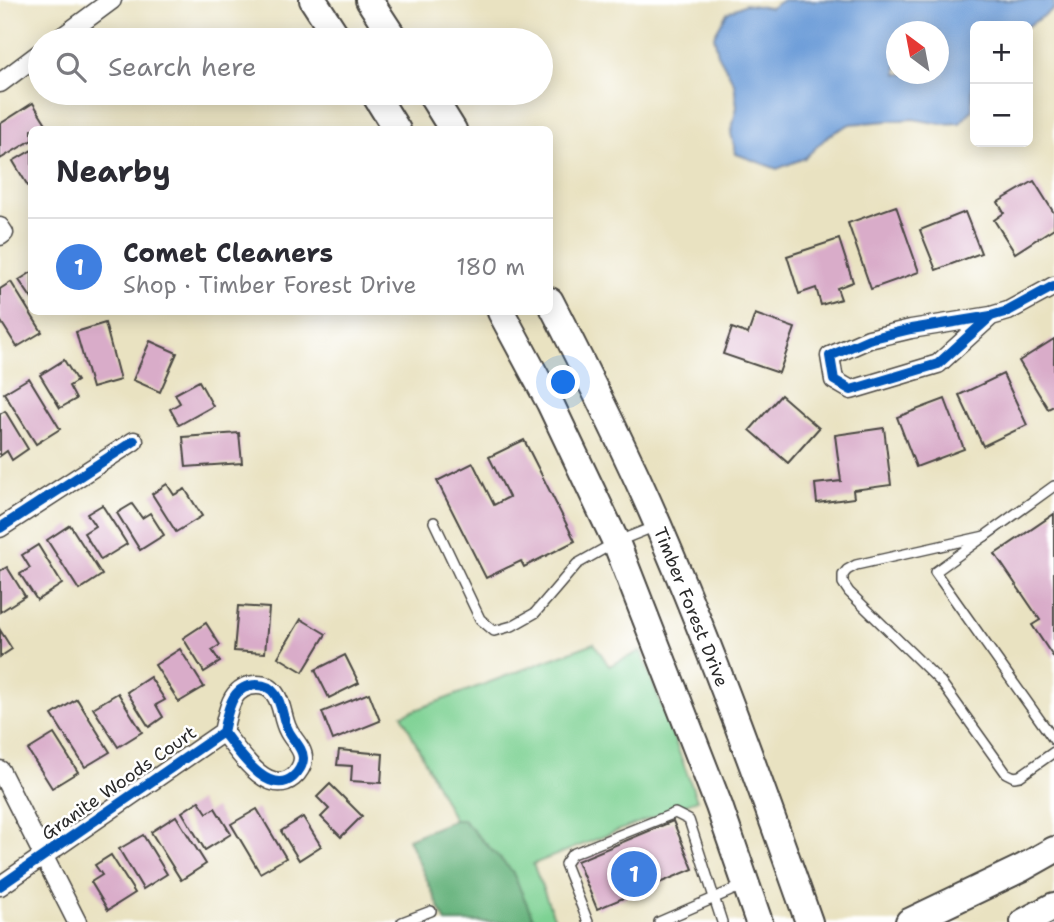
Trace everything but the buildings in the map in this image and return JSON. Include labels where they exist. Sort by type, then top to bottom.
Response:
[{"type":"main road","points":[[313,0],[331,28]]},
{"type":"main road","points":[[369,0],[388,28]]},
{"type":"main road","points":[[381,105],[395,126]]},
{"type":"main road","points":[[436,105],[446,126]]},
{"type":"main road","name":"Timber Forest Drive","points":[[553,307],[592,383],[658,525],[730,705],[809,922]]},
{"type":"main road","points":[[503,315],[550,403],[616,542],[677,696],[760,922]]},
{"type":"main road","points":[[909,922],[1022,869],[1054,850]]},
{"type":"main road","points":[[1024,922],[1054,906]]},
{"type":"street","points":[[74,28],[112,0]]},
{"type":"street","points":[[0,83],[28,62]]},
{"type":"street","points":[[991,316],[938,364],[851,390],[834,380],[830,356],[869,339],[991,316],[1008,311],[1054,286]]},
{"type":"street","points":[[0,528],[134,442]]},
{"type":"street","name":"Granite Woods Court","points":[[0,886],[223,732],[230,702],[244,687],[268,686],[275,694],[285,724],[303,755],[302,765],[293,777],[273,782],[255,770],[223,732]]},
{"type":"street","points":[[0,770],[77,922]]},
{"type":"lane","points":[[1054,486],[934,572],[1054,740]]},
{"type":"lane","points":[[434,523],[480,619],[494,631],[512,626],[535,613],[577,564],[616,542],[658,525]]},
{"type":"lane","points":[[985,536],[856,565],[843,575],[843,583],[941,682],[1006,773],[1014,777],[1020,776],[1054,752]]},
{"type":"lane","points":[[588,922],[565,864],[567,858],[675,813],[689,820],[722,922]]},
{"type":"lane","points":[[659,922],[747,884]]},
{"type":"lane","points":[[402,922],[431,911]]},
{"type":"green space","points":[[594,643],[609,666],[641,651],[697,800],[533,864],[556,922],[522,922],[511,898],[454,820],[402,715]]},
{"type":"green space","points":[[454,820],[463,820],[512,871],[535,922],[446,922],[408,839]]},
{"type":"water","points":[[783,0],[1054,0],[1054,9],[1033,23],[970,21],[970,112],[960,123],[941,124],[913,119],[850,124],[829,135],[805,158],[777,169],[736,154],[731,133],[737,106],[734,83],[718,54],[714,36],[727,13],[745,4],[770,8]]},
{"type":"cycle path","points":[[991,316],[938,364],[851,390],[834,380],[830,356],[869,339],[991,316],[1008,311],[1054,286]]},
{"type":"cycle path","points":[[0,528],[134,441]]},
{"type":"cycle path","points":[[0,886],[223,732],[232,701],[248,686],[265,686],[275,694],[288,730],[301,751],[301,766],[293,777],[283,782],[273,781],[254,769],[223,732]]},
{"type":"place","name":"Comet Cleaners","points":[[634,874]]}]
